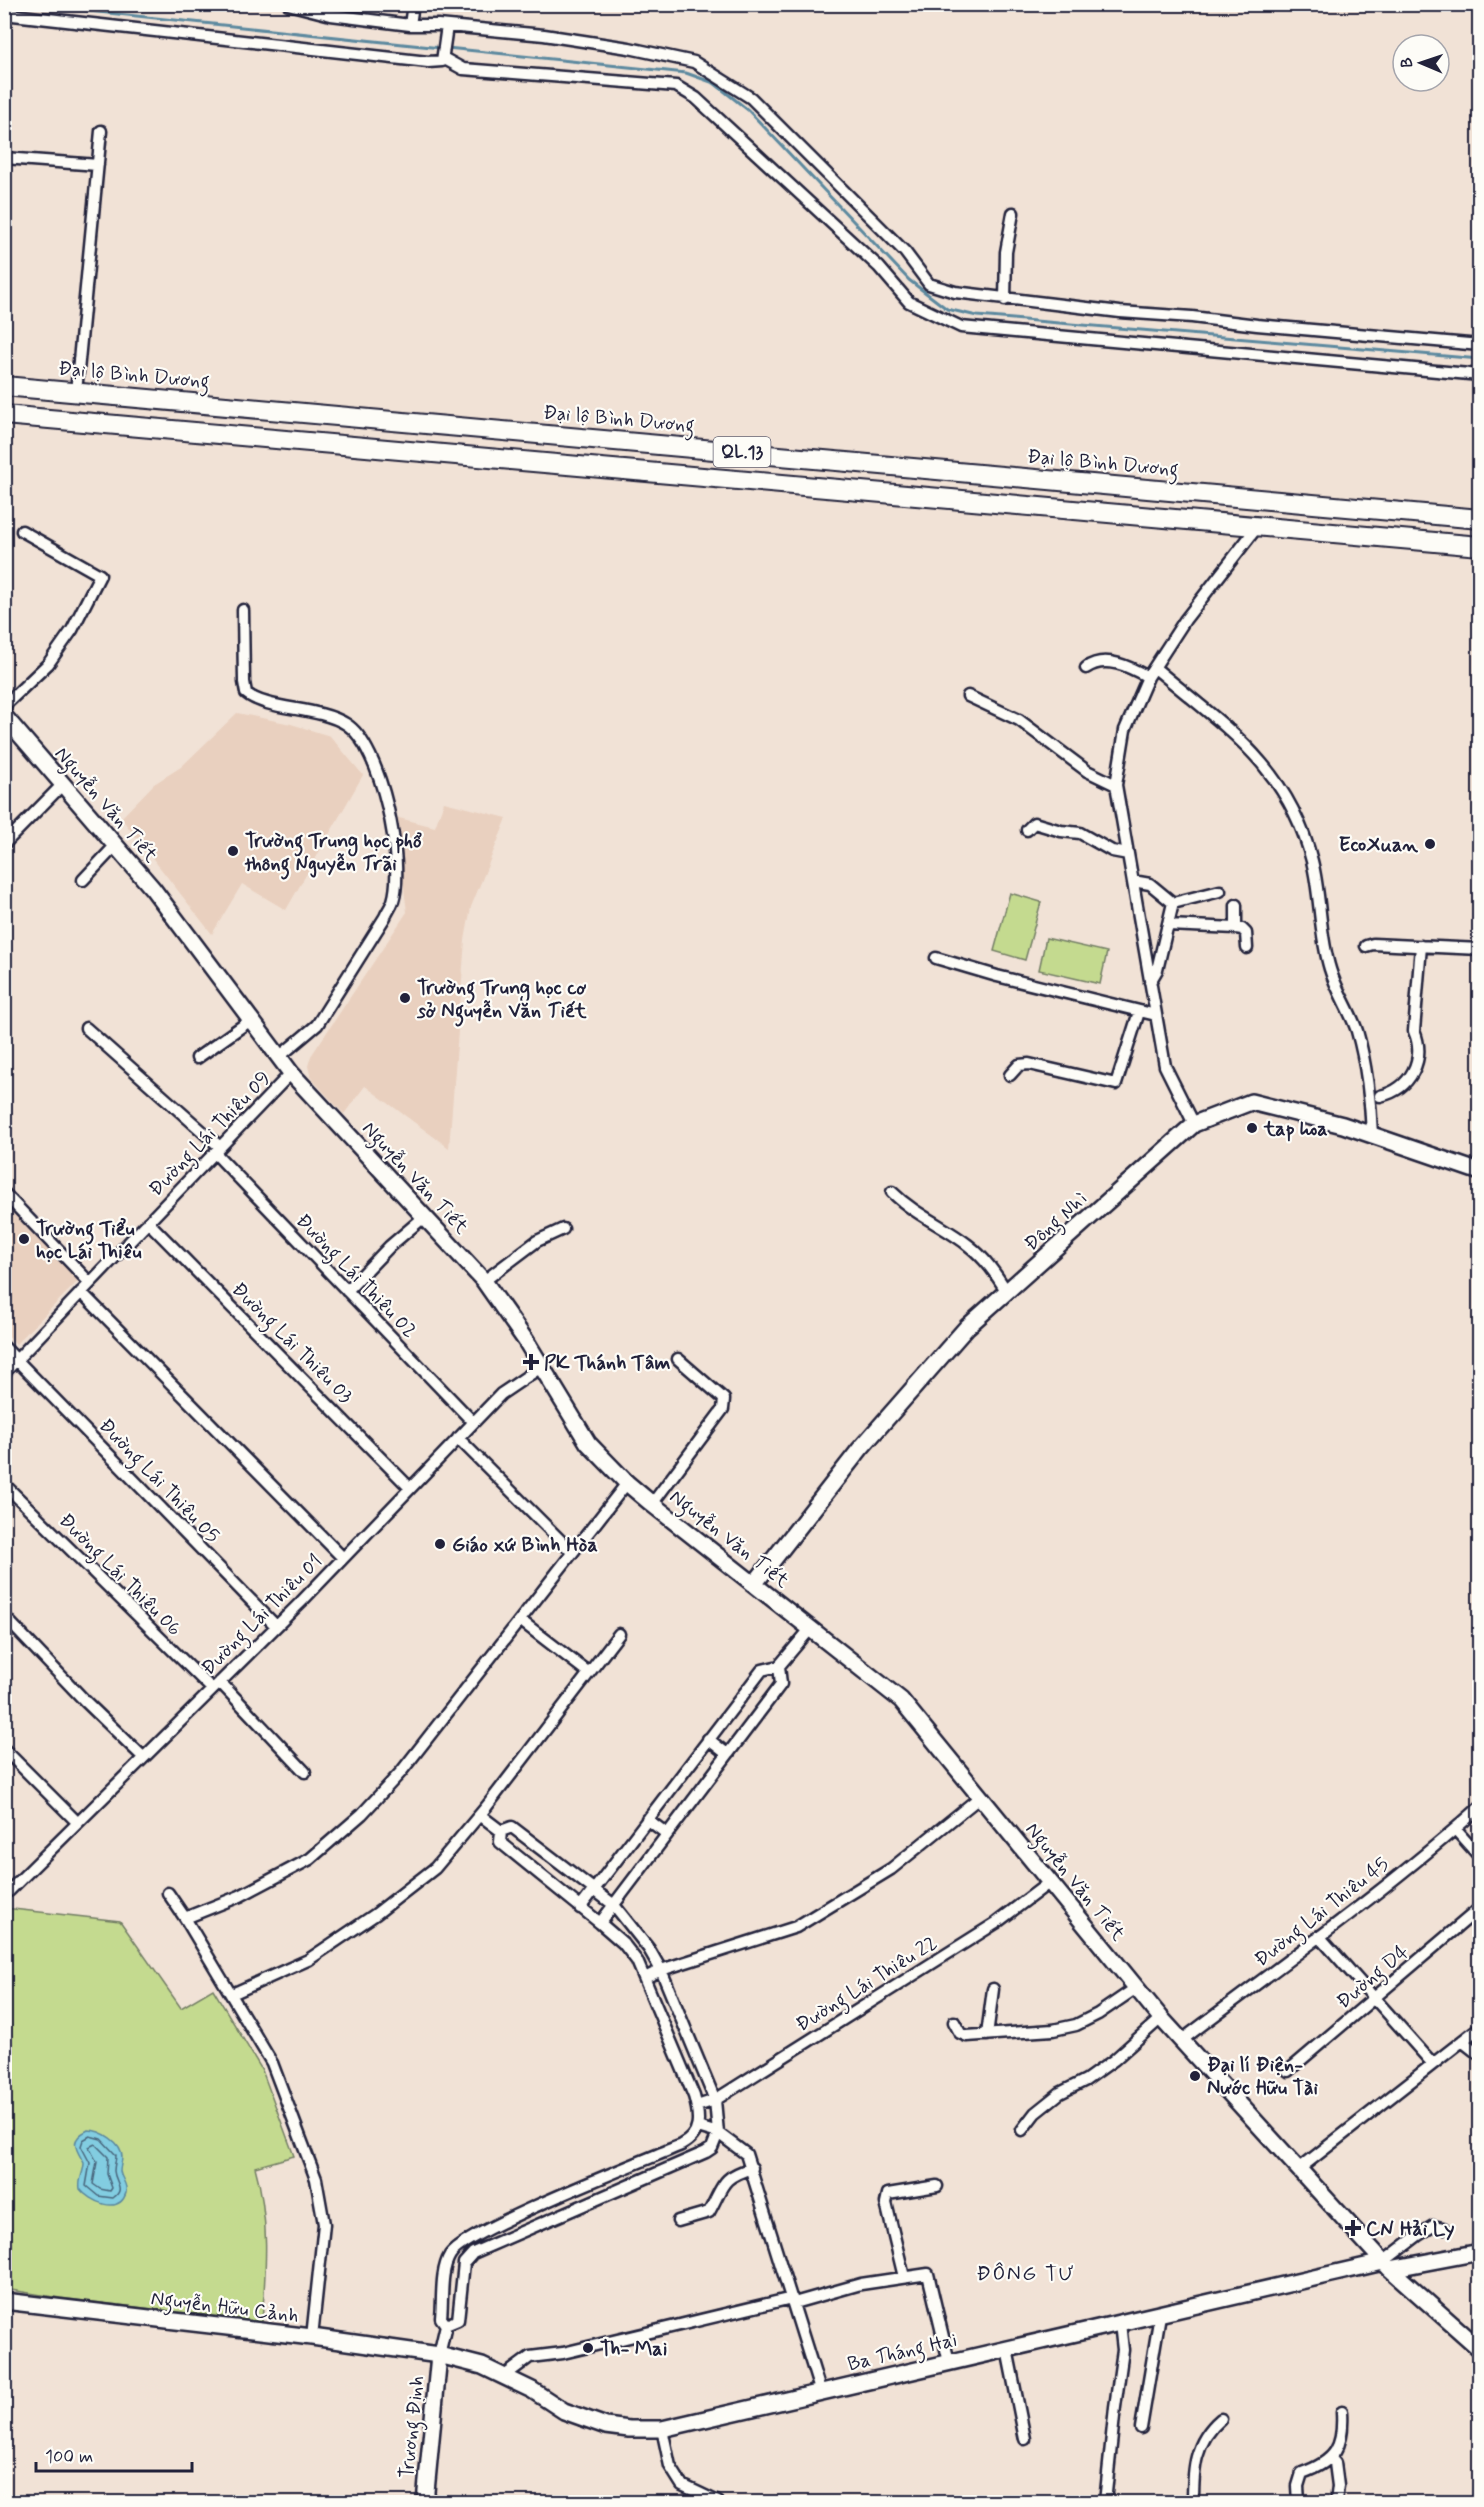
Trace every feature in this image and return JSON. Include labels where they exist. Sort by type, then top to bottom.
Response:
[{"type":"highway","name":"Đại lộ Bình Dương","points":[[4,386],[1479,519]]},
{"type":"highway","points":[[288,440],[290,411]]},
{"type":"highway","name":"QL.13","points":[[4,415],[1479,546]]},
{"type":"street","points":[[288,4],[331,15],[410,25],[544,35],[629,48],[694,62],[751,98],[825,175],[905,252],[929,284],[955,292],[1005,300],[1120,312],[1479,345]]},
{"type":"street","points":[[410,25],[413,4]]},
{"type":"street","points":[[4,14],[439,63],[443,57],[446,28]]},
{"type":"street","points":[[443,57],[463,69],[676,86],[696,98],[879,267],[909,302],[961,327],[1479,375]]},
{"type":"street","points":[[76,392],[101,131]]},
{"type":"street","points":[[4,158],[98,165]]},
{"type":"street","points":[[1005,300],[1006,252],[1013,213]]},
{"type":"street","points":[[1194,1124],[1165,1066],[1116,785],[1125,730],[1148,677],[1185,620],[1258,526]]},
{"type":"street","points":[[4,706],[48,664],[72,630],[100,575],[22,531]]},
{"type":"street","points":[[243,610],[246,693],[262,702],[326,714],[349,725],[362,742],[377,770],[388,800],[394,858],[393,901],[385,917],[317,1025],[279,1057]]},
{"type":"street","points":[[1086,668],[1092,664],[1107,662],[1133,669],[1148,677]]},
{"type":"street","points":[[1155,668],[1245,743],[1278,784],[1296,816],[1306,838],[1313,864],[1330,969],[1357,1032],[1371,1101],[1372,1135]]},
{"type":"street","points":[[968,696],[1019,720],[1087,771],[1116,785]]},
{"type":"street","name":"Nguyễn Văn Tiết","points":[[4,716],[174,917],[291,1074],[484,1281],[526,1341],[588,1443],[627,1483],[652,1504],[901,1700],[1161,2018],[1387,2266],[1479,2349]]},
{"type":"street","points":[[4,844],[63,784]]},
{"type":"street","points":[[1027,830],[1034,823],[1060,831],[1080,833],[1112,851],[1128,854]]},
{"type":"street","points":[[82,880],[115,846]]},
{"type":"street","points":[[1133,881],[1150,884],[1173,903]]},
{"type":"street","points":[[1173,903],[1220,891]]},
{"type":"street","points":[[1150,982],[1157,970],[1173,903]]},
{"type":"street","points":[[1236,905],[1236,928]]},
{"type":"street","points":[[1167,925],[1242,929],[1246,933],[1247,948]]},
{"type":"street","points":[[1366,946],[1373,944],[1479,949]]},
{"type":"street","points":[[1380,1096],[1389,1094],[1410,1080],[1416,1066],[1419,1042],[1414,1031],[1421,946]]},
{"type":"street","points":[[936,958],[1156,1015]]},
{"type":"street","points":[[1010,1075],[1019,1065],[1029,1064],[1116,1084],[1139,1012]]},
{"type":"street","points":[[197,1058],[251,1020]]},
{"type":"street","name":"Đường Lái Thiêu 02","points":[[86,1028],[218,1150],[347,1291],[473,1422]]},
{"type":"street","name":"Đường Lái Thiêu 09","points":[[4,1373],[291,1074]]},
{"type":"street","name":"Đông Nhì","points":[[755,1583],[860,1449],[967,1327],[1194,1124],[1251,1102],[1343,1125],[1479,1172]]},
{"type":"street","points":[[892,1192],[925,1219],[972,1249],[992,1269],[1007,1292]]},
{"type":"street","points":[[4,1193],[90,1283]]},
{"type":"street","points":[[347,1291],[390,1246],[424,1217]]},
{"type":"street","name":"Đường Lái Thiêu 03","points":[[148,1222],[410,1488]]},
{"type":"street","points":[[484,1281],[537,1241],[563,1229]]},
{"type":"street","points":[[81,1292],[343,1558]]},
{"type":"street","name":"Đường Lái Thiêu 05","points":[[4,1347],[276,1626]]},
{"type":"street","points":[[652,1504],[723,1409],[724,1399],[678,1359]]},
{"type":"street","name":"Đường Lái Thiêu 01","points":[[7,1889],[276,1626],[501,1394],[541,1367]]},
{"type":"street","points":[[458,1438],[572,1552]]},
{"type":"street","points":[[185,1918],[240,1896],[310,1859],[362,1814],[401,1772],[627,1483]]},
{"type":"street","name":"Đường Lái Thiêu 06","points":[[4,1484],[216,1685],[304,1772]]},
{"type":"street","points":[[4,1616],[86,1702],[143,1757]]},
{"type":"street","points":[[520,1620],[589,1673]]},
{"type":"street","points":[[580,1908],[762,1670],[779,1666],[811,1628]]},
{"type":"street","points":[[232,1995],[308,1960],[376,1914],[435,1868],[480,1815],[619,1634]]},
{"type":"street","points":[[600,1923],[781,1684],[779,1666]]},
{"type":"street","points":[[708,1739],[728,1754]]},
{"type":"street","points":[[4,1749],[76,1822]]},
{"type":"street","points":[[645,1978],[661,1970],[796,1927],[891,1869],[980,1797]]},
{"type":"street","name":"Đường Lái Thiêu 45","points":[[1182,2040],[1319,1936],[1455,1829],[1479,1807]]},
{"type":"street","points":[[480,1815],[501,1831]]},
{"type":"street","points":[[647,1819],[667,1834]]},
{"type":"street","points":[[446,2325],[458,2320],[464,2263],[473,2253],[706,2152],[712,2148],[718,2133],[715,2100],[661,1970],[641,1938],[614,1905],[512,1827],[501,1831]]},
{"type":"street","points":[[1455,1829],[1479,1857]]},
{"type":"street","points":[[439,2355],[446,2325],[441,2318],[446,2265],[449,2256],[460,2244],[493,2226],[681,2145],[694,2136],[698,2127],[697,2106],[637,1961],[622,1943],[600,1923],[500,1842],[501,1831]]},
{"type":"street","name":"Đường Lái Thiêu 22","points":[[697,2106],[715,2100],[996,1923],[1050,1882]]},
{"type":"street","points":[[168,1893],[273,2063],[316,2179],[324,2224],[312,2337]]},
{"type":"street","name":"Đường D4","points":[[1288,2071],[1479,1908]]},
{"type":"street","points":[[1319,1936],[1433,2064]]},
{"type":"street","points":[[954,2022],[962,2035],[1053,2030],[1076,2025],[1136,1988]]},
{"type":"street","points":[[987,2035],[993,1989]]},
{"type":"street","points":[[1022,2130],[1035,2113],[1060,2094],[1086,2080],[1114,2060],[1161,2018]]},
{"type":"street","points":[[1299,2169],[1479,2027]]},
{"type":"street","points":[[1462,2040],[1479,2055]]},
{"type":"street","points":[[698,2127],[718,2133],[746,2154],[820,2390]]},
{"type":"street","points":[[678,2221],[709,2212],[720,2187],[732,2175],[752,2168]]},
{"type":"street","points":[[904,2277],[886,2203],[888,2194],[937,2186]]},
{"type":"street","points":[[1387,2266],[1417,2236],[1433,2226],[1443,2228]]},
{"type":"street","name":"Ba Tháng Hai","points":[[439,2355],[482,2366],[532,2390],[564,2411],[606,2426],[662,2429],[820,2390],[1120,2323],[1387,2266],[1479,2252]]},
{"type":"street","points":[[503,2377],[530,2357],[563,2354],[861,2284],[928,2274],[949,2362]]},
{"type":"street","name":"Nguyễn Hữu Cảnh","points":[[4,2301],[312,2337],[439,2355]]},
{"type":"street","points":[[1141,2428],[1160,2315]]},
{"type":"street","points":[[1105,2502],[1114,2407],[1124,2350],[1120,2323]]},
{"type":"street","points":[[1007,2349],[1025,2439]]},
{"type":"street","name":"Trương Định","points":[[425,2502],[439,2355]]},
{"type":"street","points":[[1299,2502],[1298,2486],[1302,2473],[1331,2459],[1343,2432],[1342,2412]]},
{"type":"street","points":[[1193,2502],[1194,2463],[1210,2429],[1221,2420]]},
{"type":"street","points":[[662,2429],[670,2466],[682,2485],[718,2502]]},
{"type":"street","points":[[1331,2459],[1335,2463],[1338,2486],[1336,2502]]},
{"type":"shaded area","name":"Trường Trung học phổ thông Nguyễn Trãi","points":[[237,713],[291,724],[330,736],[363,775],[286,910],[242,884],[212,934],[121,818],[154,784],[181,767]]},
{"type":"shaded area","name":"Trường Trung học cơ sở Nguyễn Văn Tiết","points":[[444,802],[507,818],[471,907],[465,940],[449,1148],[365,1086],[344,1114],[311,1078],[308,1066],[311,1056],[407,912],[395,817],[435,827]]},
{"type":"shaded area","name":"Trường Tiểu học Lái Thiêu","points":[[4,1201],[81,1278],[16,1344],[5,1333]]},
{"type":"green space","points":[[1010,893],[1041,902],[1025,960],[994,951]]},
{"type":"green space","points":[[1046,938],[1107,952],[1100,984],[1039,970]]},
{"type":"green space","points":[[4,1908],[120,1921],[181,2008],[213,1989],[262,2070],[294,2156],[255,2167],[265,2225],[262,2322],[60,2298],[5,2289]]},
{"type":"water","points":[[88,2130],[99,2132],[119,2146],[122,2159],[120,2171],[126,2193],[117,2204],[97,2202],[80,2189],[84,2163],[76,2149],[76,2141]]},
{"type":"waterway","points":[[22,4],[441,48]]},
{"type":"waterway","points":[[447,48],[686,73],[714,83],[748,110],[909,280],[947,309],[977,316],[1480,359]]},
{"type":"place","name":"EcoXuan","points":[[1430,844]]},
{"type":"place","name":"Trường Trung học phổ thông Nguyễn Trãi","points":[[233,851]]},
{"type":"place","name":"Trường Trung học cơ sở Nguyễn Văn Tiết","points":[[405,998]]},
{"type":"place","name":"tap hoa","points":[[1252,1128]]},
{"type":"place","name":"Trường Tiểu học Lái Thiêu","points":[[24,1239]]},
{"type":"place","name":"PK Thánh Tâm","points":[[531,1362]]},
{"type":"place","name":"Giáo xứ Bình Hòa","points":[[440,1544]]},
{"type":"place","name":"Đại lí Điện- Nước Hữu Tài","points":[[1195,2076]]},
{"type":"place","name":"CN Hải Ly","points":[[1353,2228]]},
{"type":"place","name":"Th- Mai","points":[[588,2348]]},
{"type":"district","name":"ĐÔNG TƯ","points":[[1026,2273]]}]
